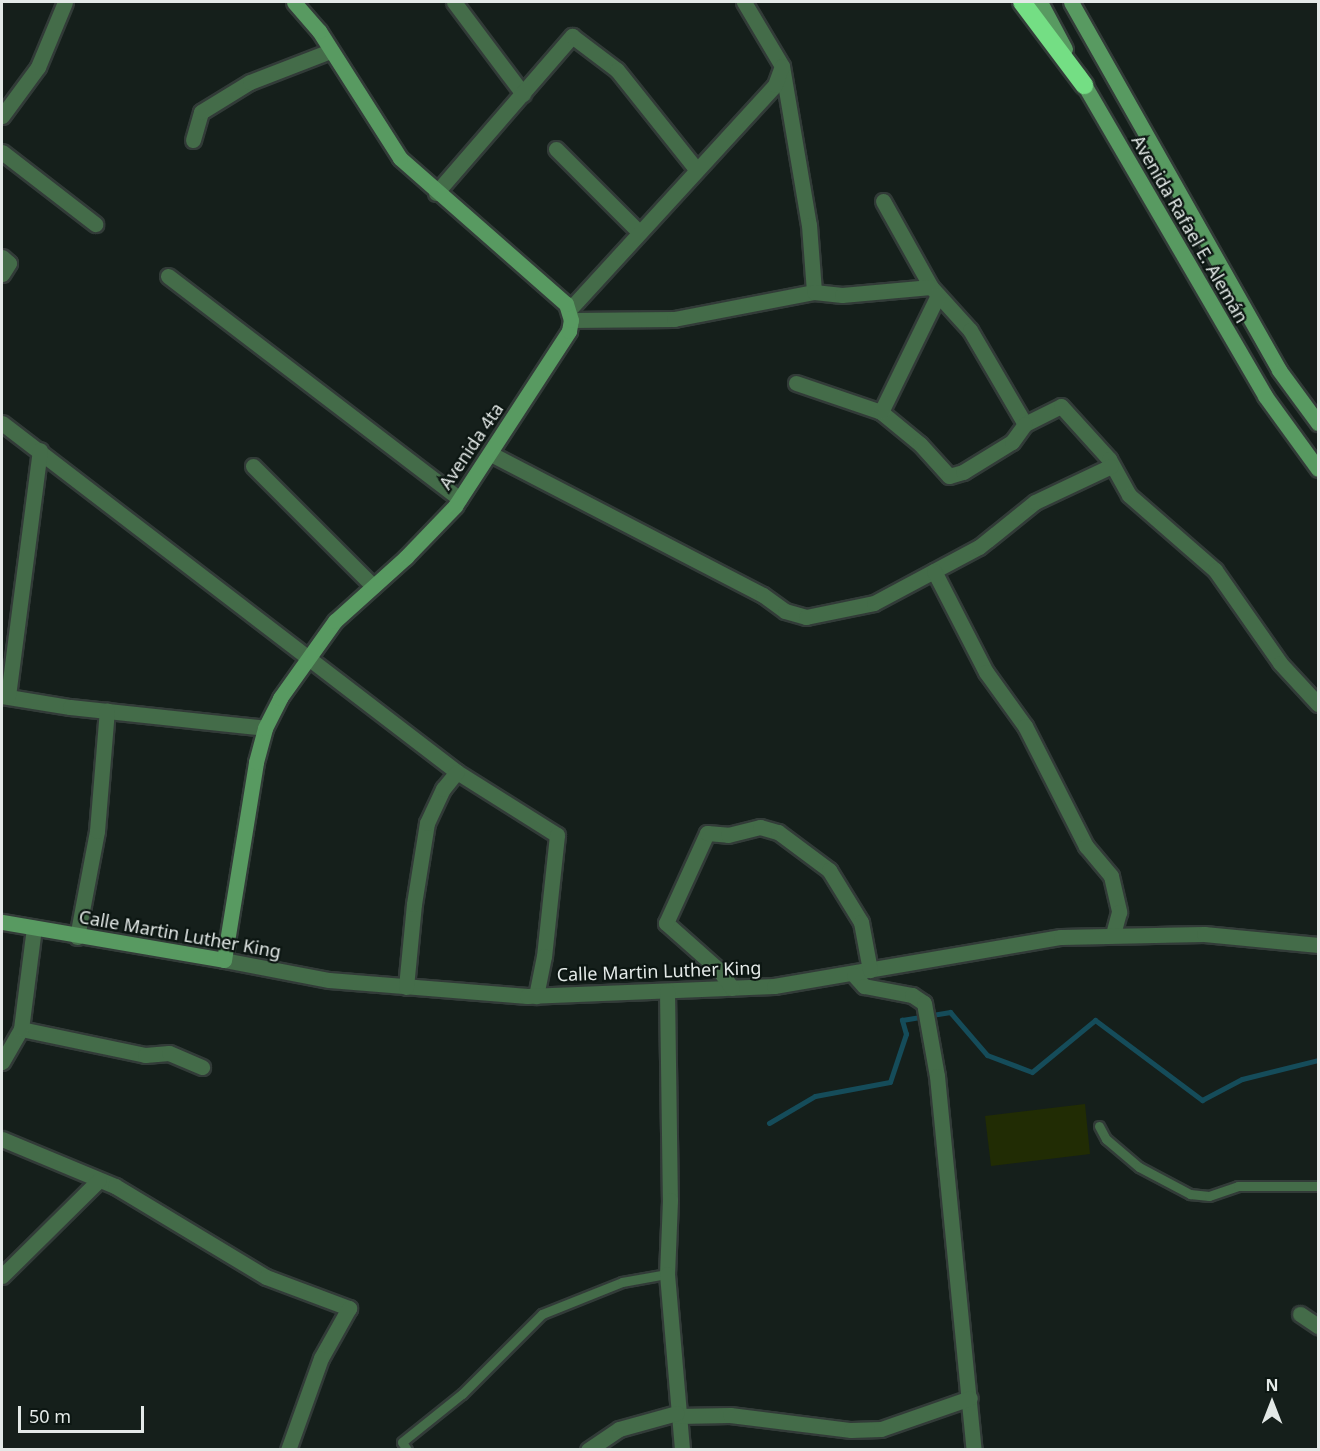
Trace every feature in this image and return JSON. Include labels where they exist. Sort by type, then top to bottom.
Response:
[{"type":"highway","points":[[1022,2],[1084,85]]},
{"type":"street","points":[[2,116],[38,67],[64,2]]},
{"type":"street","points":[[294,2],[319,31],[400,158],[570,315],[674,319],[814,292],[842,295],[934,291]]},
{"type":"street","points":[[454,2],[523,94]]},
{"type":"street","points":[[744,2],[782,66],[809,225],[814,292]]},
{"type":"street","name":"Avenida Rafael E. Alemán","points":[[1040,2],[1084,85],[1264,396],[1318,469]]},
{"type":"street","name":"Avenida Rafael E. Alemán","points":[[1071,2],[1279,370],[1318,423]]},
{"type":"street","points":[[436,193],[572,36],[617,69],[696,169]]},
{"type":"street","points":[[194,140],[201,112],[250,82],[330,51]]},
{"type":"street","points":[[570,315],[639,232],[775,85],[782,66]]},
{"type":"street","points":[[556,149],[639,232]]},
{"type":"street","points":[[2,152],[95,224]]},
{"type":"street","points":[[883,201],[934,291],[969,330],[1025,424]]},
{"type":"street","points":[[2,257],[9,263],[2,274]]},
{"type":"street","points":[[168,276],[460,499]]},
{"type":"street","points":[[881,412],[934,291]]},
{"type":"street","name":"Avenida 4ta","points":[[224,960],[240,850],[265,728],[308,656],[335,621],[431,533],[460,499],[569,332],[570,315]]},
{"type":"street","points":[[796,383],[881,412],[920,444],[949,476],[963,472],[1012,442],[1025,424],[1061,406],[1111,466],[1129,495],[1215,570],[1280,663],[1318,704]]},
{"type":"street","points":[[2,423],[458,772],[557,835],[536,996]]},
{"type":"street","points":[[40,450],[5,696],[265,728]]},
{"type":"street","points":[[491,454],[795,615],[822,616],[874,603],[979,547],[1035,502],[1111,466]]},
{"type":"street","points":[[253,466],[373,586]]},
{"type":"street","points":[[934,571],[986,672],[1024,726],[1086,846],[1111,876],[1119,912],[1113,935]]},
{"type":"street","points":[[77,938],[97,831],[107,710]]},
{"type":"street","points":[[406,987],[414,904],[427,823],[443,789],[458,772]]},
{"type":"street","points":[[732,988],[719,970],[666,923],[707,833],[728,835],[760,827],[778,832],[829,870],[861,922],[870,970]]},
{"type":"street","name":"Calle Martin Luther King","points":[[2,922],[77,938],[224,960],[329,980],[536,996],[732,988],[855,975],[870,970],[1061,938],[1204,934],[1318,945]]},
{"type":"street","points":[[2,1062],[21,1029],[34,928]]},
{"type":"street","points":[[855,975],[864,986],[912,995],[924,1003],[946,1155],[974,1449]]},
{"type":"street","points":[[667,991],[670,1200],[667,1274],[682,1449]]},
{"type":"street","points":[[21,1029],[145,1055],[169,1053],[202,1067]]},
{"type":"street","points":[[2,1139],[133,1196],[266,1277],[349,1308],[321,1358],[288,1449]]},
{"type":"street","points":[[2,1276],[99,1180]]},
{"type":"street","points":[[1300,1314],[1318,1326]]},
{"type":"street","points":[[588,1449],[619,1429],[678,1414],[730,1415],[843,1429],[881,1429],[969,1398]]},
{"type":"lane","points":[[1099,1126],[1106,1139],[1139,1167],[1190,1194],[1209,1196],[1238,1186],[1318,1186]]},
{"type":"lane","points":[[407,1449],[402,1442],[462,1394],[542,1314],[622,1282],[667,1274]]},
{"type":"green space","points":[[1085,1104],[1090,1154],[991,1166],[985,1116]]},
{"type":"waterway","points":[[769,1123],[815,1096],[890,1082],[906,1034],[902,1020],[950,1012],[987,1055],[1032,1072],[1095,1020],[1202,1100],[1242,1079],[1318,1060]]}]
